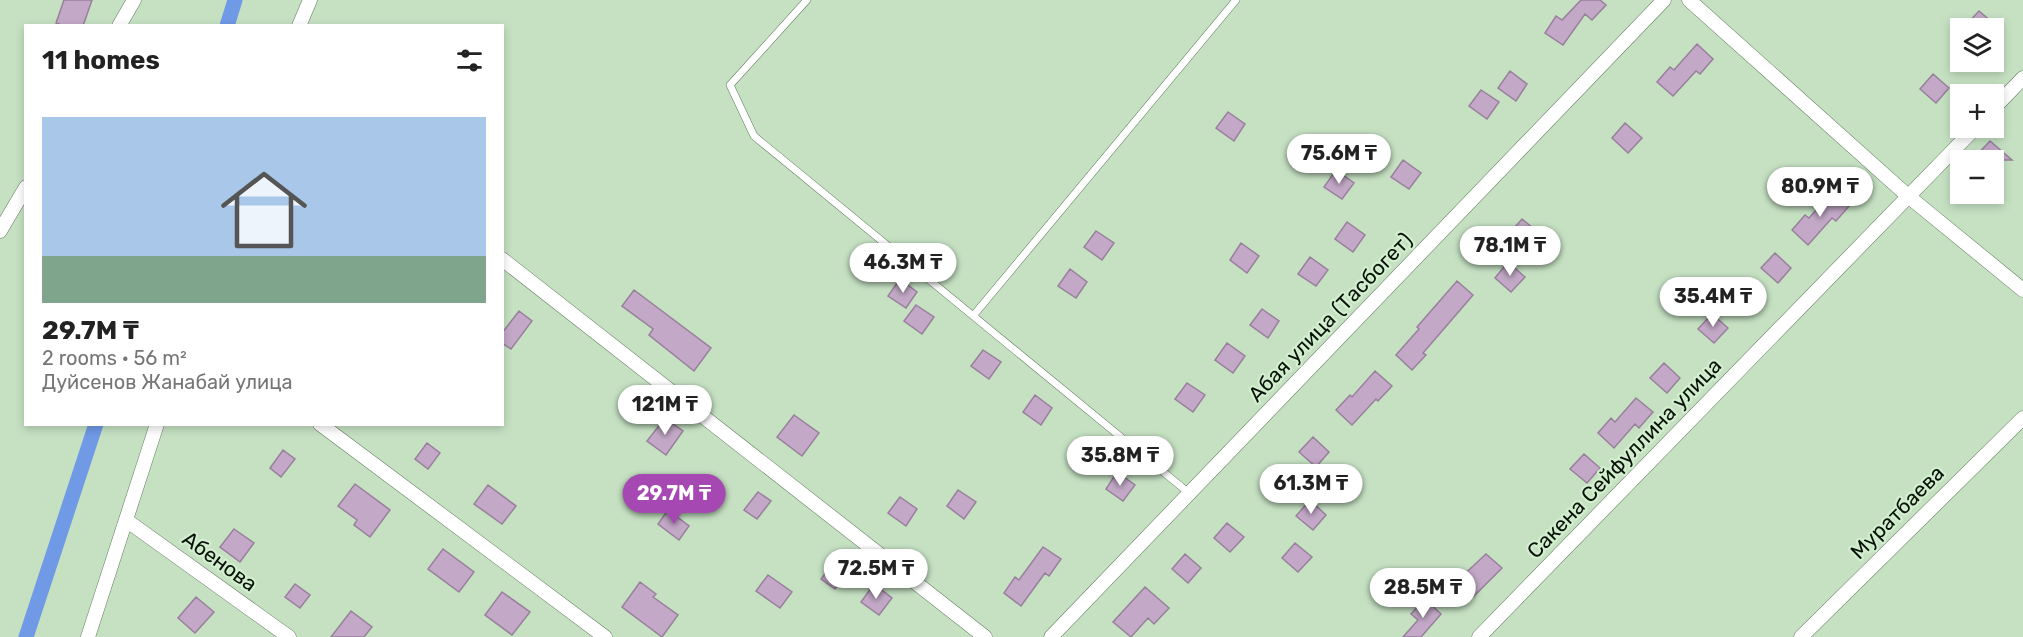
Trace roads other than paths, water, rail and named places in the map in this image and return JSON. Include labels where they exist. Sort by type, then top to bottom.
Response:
[{"type":"street","points":[[120,24],[134,0]]},
{"type":"street","points":[[300,24],[310,0]]},
{"type":"street","name":"Абая улица (Тасбогет)","points":[[1051,637],[1664,0]]},
{"type":"street","points":[[1689,0],[1908,196],[2023,290]]},
{"type":"street","points":[[2004,98],[2023,78]]},
{"type":"street","name":"Сакена Сейфуллина улица","points":[[1479,637],[1965,138]]},
{"type":"street","points":[[0,231],[24,190]]},
{"type":"street","points":[[504,261],[985,637]]},
{"type":"street","name":"Муратбаева","points":[[1801,637],[2023,418]]},
{"type":"street","points":[[88,637],[156,426]]},
{"type":"street","points":[[323,426],[605,637]]},
{"type":"street","name":"Абенова","points":[[126,520],[289,637]]},
{"type":"lane","points":[[807,0],[730,85],[754,136],[1189,494]]},
{"type":"lane","points":[[973,316],[1236,0]]},
{"type":"waterway","points":[[228,24],[235,0]]},
{"type":"waterway","points":[[26,637],[95,426]]}]
